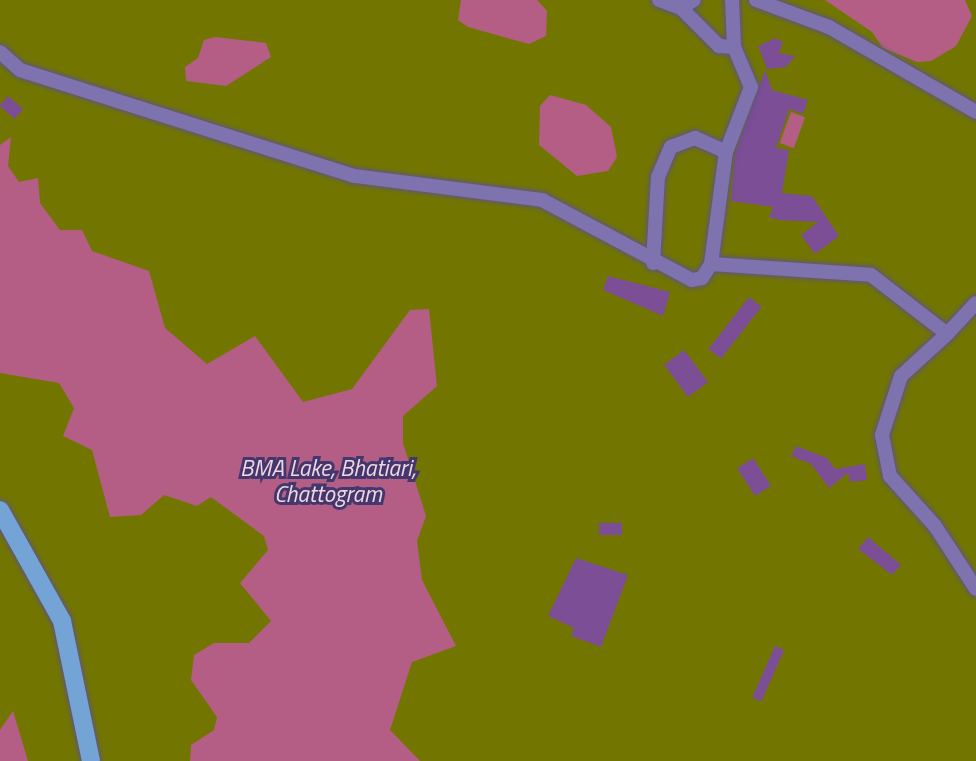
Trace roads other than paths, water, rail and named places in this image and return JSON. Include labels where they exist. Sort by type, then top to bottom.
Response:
[{"type":"main road","points":[[0,510],[62,621],[91,761]]},
{"type":"street","points":[[659,0],[687,4],[719,46],[734,47]]},
{"type":"street","points":[[0,52],[20,70],[355,176],[542,200],[653,263],[692,280],[711,264],[726,152],[751,87],[734,47],[732,0]]},
{"type":"street","points":[[756,0],[829,27],[976,112]]},
{"type":"street","points":[[653,263],[658,177],[671,147],[695,138],[726,152]]},
{"type":"street","points":[[711,264],[871,275],[947,334]]},
{"type":"street","points":[[976,303],[901,376],[882,435],[891,476],[935,526],[976,589]]},
{"type":"water","points":[[461,0],[537,0],[547,11],[546,36],[529,44],[468,27],[458,20]]},
{"type":"water","points":[[825,0],[965,0],[972,16],[956,46],[931,61],[917,62],[883,48],[872,32]]},
{"type":"water","points":[[215,37],[266,43],[271,57],[226,86],[186,81],[185,67],[198,58],[204,40]]},
{"type":"water","points":[[550,95],[586,105],[611,127],[617,157],[608,171],[577,176],[539,145],[540,106]]},
{"type":"water","points":[[791,112],[805,117],[794,148],[780,143]]},
{"type":"water","name":"BMA Lake, Bhatiari, Chattogram","points":[[11,137],[8,166],[19,182],[38,178],[40,203],[60,230],[82,230],[92,251],[149,271],[165,328],[207,364],[255,336],[303,402],[352,389],[410,310],[429,309],[437,386],[403,416],[403,443],[426,516],[417,541],[422,580],[456,646],[412,662],[390,730],[420,761],[190,761],[191,745],[214,730],[217,717],[191,680],[194,655],[214,643],[249,643],[271,621],[240,583],[268,550],[264,536],[211,497],[197,506],[164,495],[141,515],[110,517],[92,450],[63,436],[74,408],[59,383],[0,373],[0,145]]},
{"type":"water","points":[[13,711],[28,761],[0,761],[0,730]]}]
